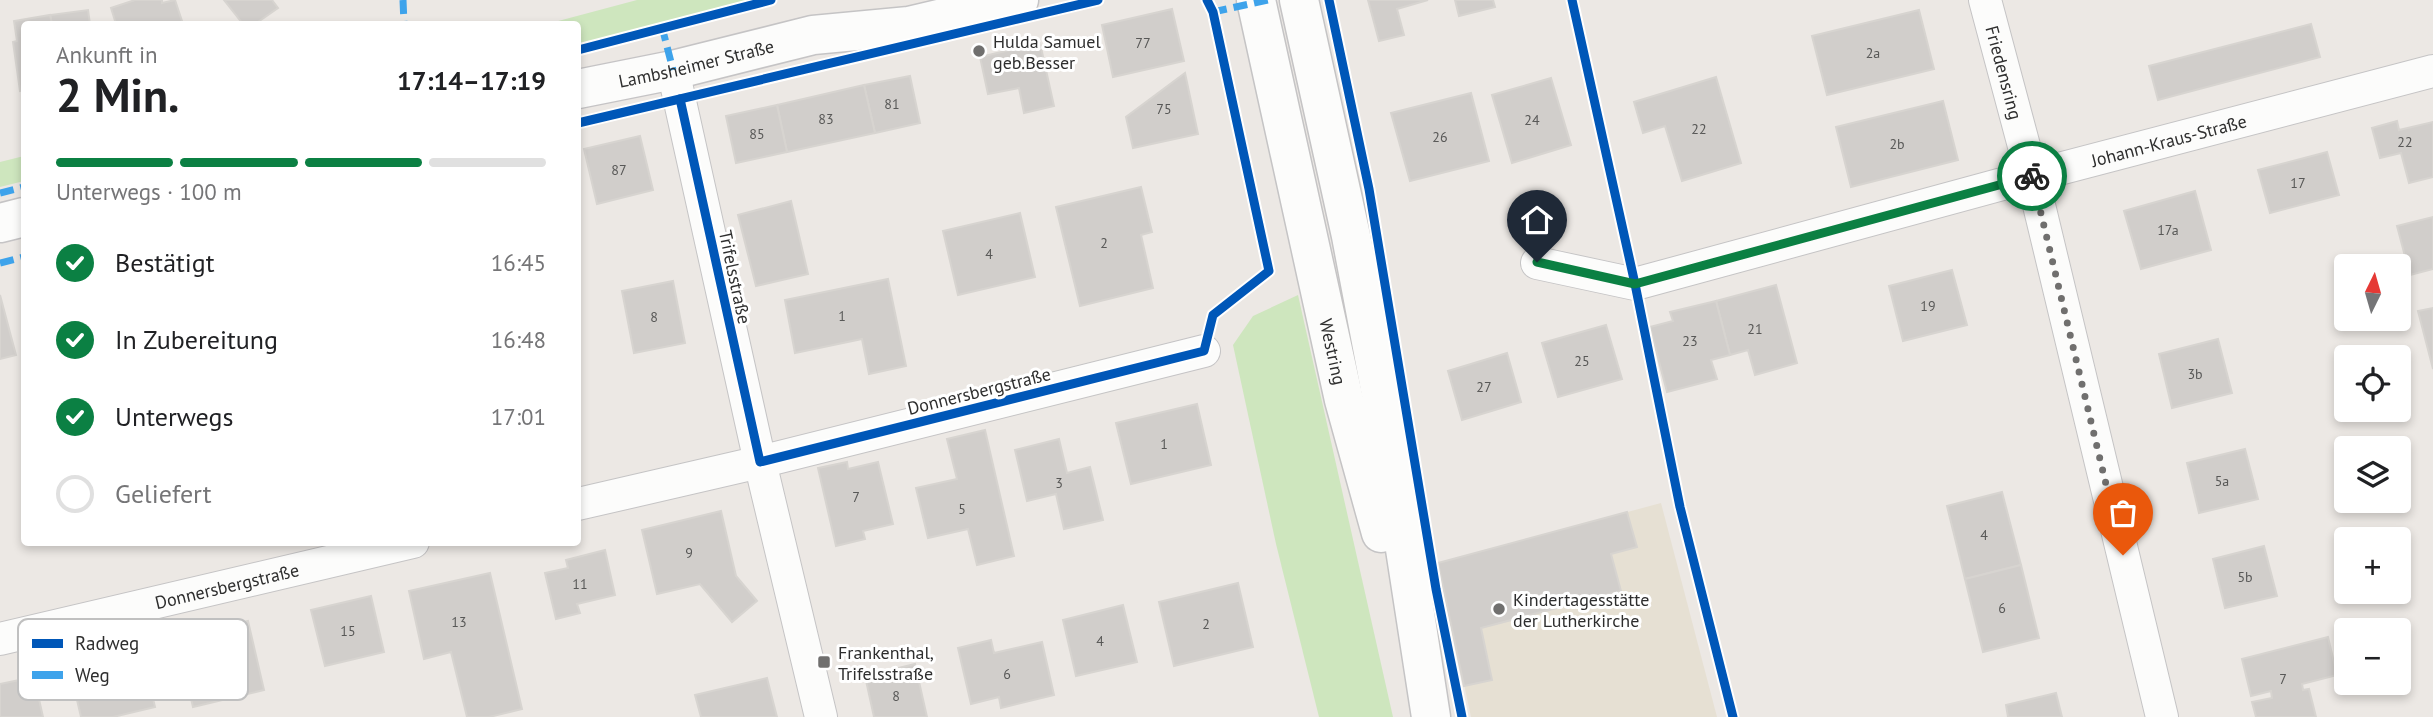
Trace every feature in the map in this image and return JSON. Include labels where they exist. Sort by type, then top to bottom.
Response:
[{"type":"main road","name":"Lambsheimer Straße","points":[[813,35],[881,0]]},
{"type":"main road","name":"Lambsheimer Straße","points":[[581,88],[673,70],[813,35],[909,26],[1019,0]]},
{"type":"main road","name":"Westring","points":[[1256,0],[1344,400],[1429,709]]},
{"type":"main road","name":"Westring","points":[[1299,0],[1351,236],[1381,394],[1429,709]]},
{"type":"main road","points":[[0,223],[21,218]]},
{"type":"street","name":"Friedensring","points":[[1985,0],[2032,176],[2162,717]]},
{"type":"street","name":"Trifelsstraße","points":[[673,70],[760,462],[821,717]]},
{"type":"street","name":"Johann-Kraus-Straße","points":[[1537,262],[1635,284],[2433,71]]},
{"type":"street","name":"Donnersbergstraße","points":[[581,503],[760,462],[1204,351]]},
{"type":"street","name":"Donnersbergstraße","points":[[85,619],[396,546]]},
{"type":"street","name":"Donnersbergstraße","points":[[0,639],[18,635]]},
{"type":"shaded area","points":[[1661,503],[1717,717],[1471,717],[1438,563]]},
{"type":"green space","points":[[637,0],[748,0],[581,43],[581,21],[558,21]]},
{"type":"green space","points":[[21,157],[21,182],[0,187],[0,162]]},
{"type":"green space","points":[[1298,295],[1393,717],[1319,717],[1276,544],[1233,345],[1253,316]]},
{"type":"building","points":[[135,0],[162,0],[162,3],[175,0],[182,21],[115,21],[111,8]]},
{"type":"building","points":[[224,0],[272,0],[278,8],[259,21],[241,21]]},
{"type":"building","points":[[1368,0],[1428,0],[1397,9],[1404,35],[1379,41]]},
{"type":"building","points":[[1455,0],[1493,0],[1495,7],[1459,16]]},
{"type":"building","points":[[1172,9],[1184,61],[1113,77],[1102,25]]},
{"type":"building","points":[[88,10],[90,21],[51,21],[50,15]]},
{"type":"building","points":[[1919,10],[1934,69],[1827,95],[1812,36]]},
{"type":"building","points":[[50,15],[51,21],[21,21],[20,91],[13,42],[17,41],[14,21]]},
{"type":"building","points":[[2311,24],[2320,57],[2158,100],[2149,66]]},
{"type":"building","points":[[1040,43],[1054,106],[1024,113],[1019,88],[988,94],[980,57]]},
{"type":"building","points":[[1185,73],[1198,134],[1133,148],[1126,117]]},
{"type":"building","points":[[910,76],[920,123],[875,133],[864,85]]},
{"type":"building","points":[[1716,77],[1741,163],[1682,181],[1665,126],[1643,133],[1634,102]]},
{"type":"building","points":[[1551,78],[1571,145],[1512,163],[1492,95]]},
{"type":"building","points":[[864,85],[875,133],[787,152],[777,105]]},
{"type":"building","points":[[1471,93],[1489,161],[1410,181],[1391,113]]},
{"type":"building","points":[[1943,101],[1958,160],[1851,187],[1836,127]]},
{"type":"building","points":[[777,105],[787,152],[736,163],[726,116]]},
{"type":"building","points":[[2397,121],[2399,130],[2433,122],[2433,177],[2409,183],[2401,153],[2380,158],[2372,128]]},
{"type":"building","points":[[640,136],[653,190],[597,204],[584,149]]},
{"type":"building","points":[[2327,152],[2339,195],[2270,213],[2258,170]]},
{"type":"building","points":[[1141,187],[1152,232],[1141,235],[1153,288],[1080,306],[1056,207]]},
{"type":"building","points":[[2195,191],[2211,250],[2141,269],[2124,211]]},
{"type":"building","points":[[791,201],[808,274],[756,286],[738,215]]},
{"type":"building","points":[[1020,213],[1035,277],[958,295],[943,231]]},
{"type":"building","points":[[2433,217],[2433,269],[2412,274],[2412,254],[2404,254],[2397,226]]},
{"type":"building","points":[[1952,270],[1967,325],[1903,341],[1889,286]]},
{"type":"building","points":[[888,279],[906,366],[869,374],[862,339],[795,353],[785,300]]},
{"type":"building","points":[[673,281],[685,343],[634,353],[622,291]]},
{"type":"building","points":[[1776,285],[1797,363],[1755,375],[1748,350],[1730,355],[1716,301]]},
{"type":"building","points":[[0,295],[16,355],[0,359]]},
{"type":"building","points":[[1716,301],[1730,355],[1711,360],[1717,379],[1667,392],[1650,327],[1673,321],[1670,312]]},
{"type":"building","points":[[2433,308],[2433,369],[2418,311]]},
{"type":"building","points":[[1606,325],[1622,379],[1558,397],[1542,343]]},
{"type":"building","points":[[2218,339],[2232,393],[2172,408],[2159,354]]},
{"type":"building","points":[[1507,353],[1521,402],[1462,420],[1448,371]]},
{"type":"building","points":[[1197,404],[1211,465],[1131,484],[1116,423]]},
{"type":"building","points":[[985,430],[1014,556],[977,565],[968,529],[928,538],[916,488],[957,479],[947,439]]},
{"type":"building","points":[[1059,439],[1067,473],[1090,467],[1103,520],[1064,529],[1056,494],[1027,501],[1015,450]]},
{"type":"building","points":[[2245,449],[2258,499],[2199,513],[2187,463]]},
{"type":"building","points":[[847,462],[848,469],[878,462],[893,524],[863,531],[865,539],[836,546],[818,468]]},
{"type":"building","points":[[2002,492],[2021,565],[1965,579],[1947,506]]},
{"type":"building","points":[[721,511],[736,576],[757,601],[732,622],[700,584],[657,594],[642,530]]},
{"type":"building","name":"Kindertagesstätte der Lutherkirche","points":[[1627,512],[1637,547],[1611,554],[1621,591],[1481,628],[1492,680],[1464,686],[1438,563]]},
{"type":"building","points":[[2264,546],[2277,596],[2225,608],[2213,559]]},
{"type":"building","points":[[605,550],[615,595],[577,604],[580,613],[556,619],[545,573],[568,568],[566,560]]},
{"type":"building","points":[[2021,565],[2039,638],[1983,652],[1965,579]]},
{"type":"building","points":[[490,573],[522,709],[489,717],[467,717],[451,652],[424,659],[409,591]]},
{"type":"building","points":[[1238,583],[1253,647],[1174,666],[1159,602]]},
{"type":"building","points":[[371,596],[384,652],[325,666],[311,610]]},
{"type":"building","points":[[1123,605],[1137,662],[1076,676],[1063,620]]},
{"type":"building","points":[[248,621],[264,690],[248,694]]},
{"type":"building","points":[[2328,637],[2334,676],[2302,684],[2303,690],[2309,689],[2316,717],[2256,717],[2252,702],[2272,698],[2271,691],[2251,696],[2242,659]]},
{"type":"building","points":[[991,640],[994,653],[1042,642],[1054,695],[1001,708],[999,697],[971,704],[958,648]]},
{"type":"building","points":[[915,664],[927,717],[874,717],[865,676]]},
{"type":"building","points":[[767,678],[777,717],[701,717],[695,695]]},
{"type":"building","points":[[18,680],[18,700],[39,700],[43,717],[0,717],[0,684]]},
{"type":"building","points":[[2056,693],[2062,717],[2008,717],[2006,705]]},
{"type":"building","points":[[77,700],[153,700],[155,707],[113,717],[81,717]]},
{"type":"building","points":[[191,700],[222,700],[193,707]]},
{"type":"marked path","points":[[403,0],[404,21]]},
{"type":"marked path","points":[[1213,12],[1268,0]]},
{"type":"marked path","points":[[662,27],[673,70]]},
{"type":"marked path","points":[[0,193],[21,188]]},
{"type":"marked path","points":[[0,263],[21,258]]},
{"type":"cycle path","points":[[581,49],[771,0]]},
{"type":"cycle path","points":[[581,122],[1098,0]]},
{"type":"cycle path","points":[[680,99],[760,462],[1204,351],[1213,315],[1269,271],[1213,12],[1207,0]]},
{"type":"cycle path","points":[[1329,0],[1369,189],[1436,589],[1462,717]]},
{"type":"cycle path","points":[[1572,0],[1635,284],[1680,507],[1733,717]]},
{"type":"way so far","points":[[2032,176],[2123,555]]},
{"type":"place","name":"Hulda Samuel geb.Besser","points":[[979,51]]},
{"type":"place","name":"Kindertagesstätte der Lutherkirche","points":[[1499,609]]},
{"type":"place","name":"Frankenthal, Trifelsstraße","points":[[824,662]]},
{"type":"route","points":[[1537,262],[1635,284],[2032,176]]}]
